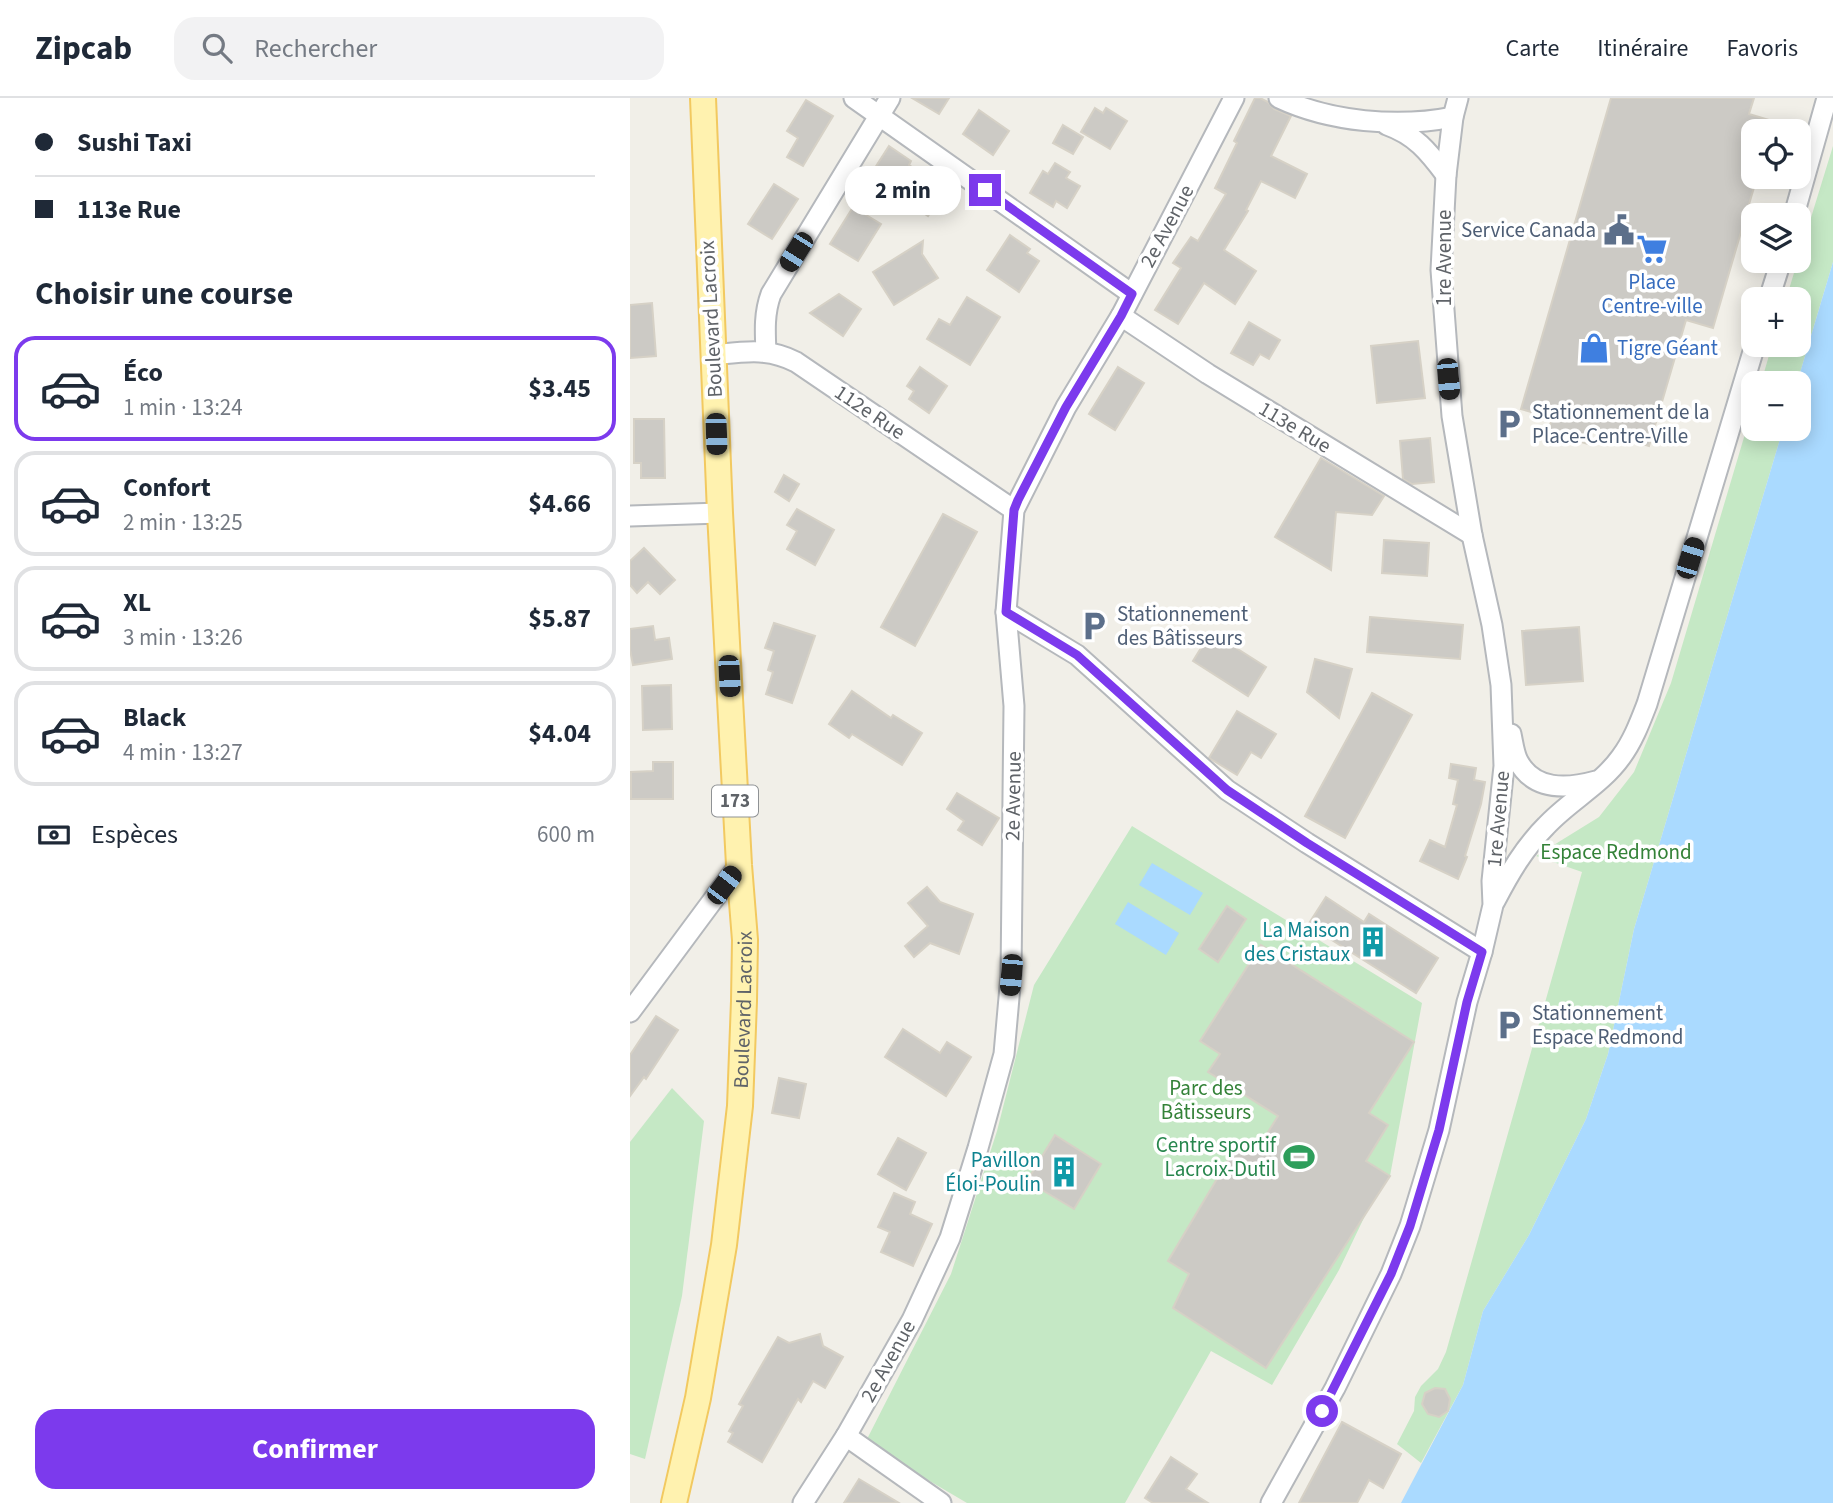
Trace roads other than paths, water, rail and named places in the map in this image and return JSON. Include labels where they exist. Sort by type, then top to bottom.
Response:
[{"type":"main road","name":"Boulevard Lacroix","points":[[674,1502],[698,1398],[724,1245],[740,1106],[745,940],[720,513],[702,98]]},
{"type":"street","points":[[854,98],[1132,294]]},
{"type":"street","points":[[766,352],[766,307],[771,294],[890,98]]},
{"type":"street","name":"2e Avenue","points":[[803,1503],[846,1436],[912,1320],[950,1238],[1004,1054],[1011,975],[1014,717],[1006,612],[1014,510],[1066,407],[1121,316],[1234,98]]},
{"type":"street","points":[[1279,98],[1331,116],[1376,121],[1431,121],[1456,107]]},
{"type":"street","points":[[1797,203],[1827,98]]},
{"type":"street","name":"1re Avenue","points":[[1271,1503],[1335,1388],[1391,1274],[1410,1226],[1439,1130],[1467,1002],[1493,905],[1492,881],[1504,766],[1501,685],[1452,416],[1441,270],[1446,174],[1456,107]]},
{"type":"street","points":[[1376,121],[1405,132],[1429,152],[1446,174]]},
{"type":"street","name":"113e Rue","points":[[1121,316],[1208,374],[1472,535]]},
{"type":"street","name":"112e Rue","points":[[713,355],[766,352],[782,354],[1014,510]]},
{"type":"street","points":[[1493,905],[1513,866],[1530,844],[1547,824],[1601,779],[1621,757],[1635,734],[1647,704],[1751,357]]},
{"type":"street","points":[[630,516],[720,513]]},
{"type":"street","points":[[1006,612],[1077,655],[1227,790],[1482,952]]},
{"type":"street","points":[[1501,685],[1516,758],[1526,773],[1538,783],[1558,786],[1582,785],[1601,779]]},
{"type":"street","points":[[630,1012],[739,866]]},
{"type":"street","points":[[846,1436],[941,1503]]},
{"type":"water","points":[[1833,262],[1833,1503],[1401,1503],[1463,1385],[1483,1311],[1529,1235],[1586,1119],[1608,1054],[1634,929],[1779,441],[1811,441],[1811,371],[1801,371],[1805,357],[1811,357],[1811,336]]},
{"type":"water","points":[[1152,863],[1203,893],[1190,915],[1139,885]]},
{"type":"water","points":[[1128,902],[1179,933],[1166,955],[1115,924]]},
{"type":"place","name":"Service Canada","points":[[1619,230]]},
{"type":"place","name":"Place Centre-ville","points":[[1652,249]]},
{"type":"place","name":"Tigre Géant","points":[[1594,348]]},
{"type":"place","name":"Stationnement de la Place-Centre-Ville","points":[[1509,424]]},
{"type":"place","name":"Stationnement des Bâtisseurs","points":[[1094,626]]},
{"type":"place","name":"La Maison des Cristaux","points":[[1373,942]]},
{"type":"place","name":"Stationnement Espace Redmond","points":[[1509,1025]]},
{"type":"place","name":"Centre sportif Lacroix-Dutil","points":[[1299,1157]]},
{"type":"place","name":"Pavillon Éloi-Poulin","points":[[1064,1172]]},
{"type":"park label","name":"Espace Redmond","points":[[1616,852]]},
{"type":"park label","name":"Parc des Bâtisseurs","points":[[1206,1100]]}]
